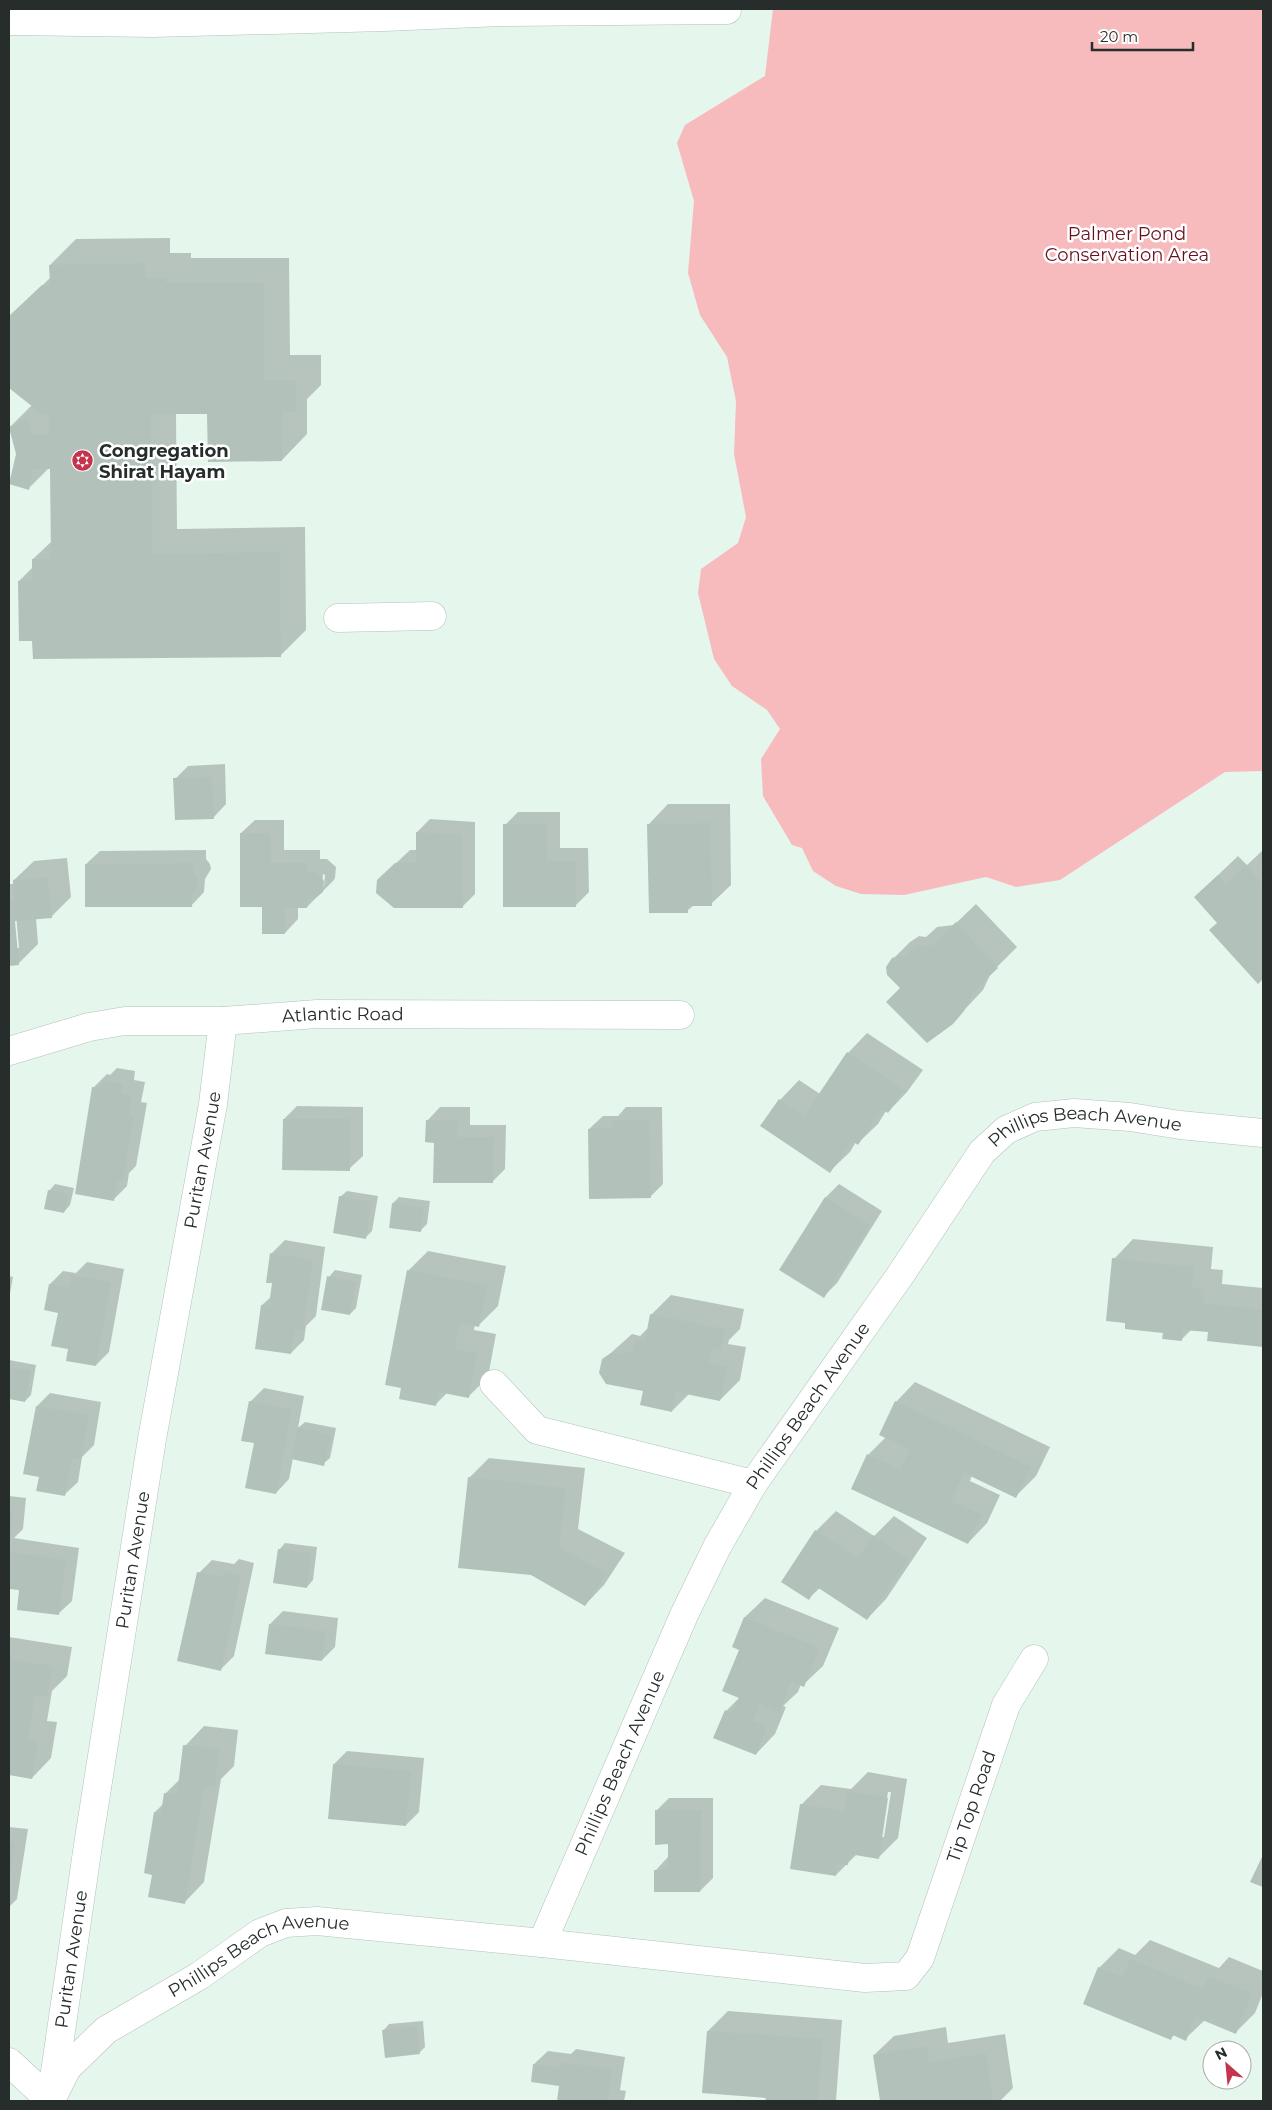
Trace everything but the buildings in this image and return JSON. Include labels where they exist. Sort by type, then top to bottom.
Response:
[{"type":"street","points":[[9,21],[153,23],[501,12],[727,10]]},
{"type":"street","points":[[338,618],[432,616]]},
{"type":"street","name":"Atlantic Road","points":[[9,1051],[89,1027],[124,1021],[223,1021],[317,1014],[680,1015]]},
{"type":"street","name":"Puritan Avenue","points":[[51,2100],[88,1845],[152,1439],[213,1104],[223,1021]]},
{"type":"street","name":"Phillips Beach Avenue","points":[[542,1943],[684,1615],[717,1547],[753,1484],[893,1285],[982,1152],[1006,1130],[1035,1117],[1074,1112],[1263,1133]]},
{"type":"street","points":[[494,1384],[537,1430],[753,1484]]},
{"type":"street","name":"Tip Top Road","points":[[920,1958],[1006,1705],[1034,1660]]},
{"type":"street","name":"Phillips Beach Avenue","points":[[51,2100],[67,2068],[106,2030],[199,1976],[260,1933],[286,1924],[317,1922],[542,1943],[865,1978],[906,1976],[920,1958]]},
{"type":"street","points":[[9,2062],[51,2100]]},
{"type":"green space","name":"Palmer Pond Conservation Area","points":[[773,9],[1263,9],[1263,771],[1225,772],[1060,880],[1016,887],[986,877],[904,895],[861,894],[836,886],[813,871],[802,848],[792,845],[763,796],[761,759],[780,729],[767,710],[732,686],[714,659],[698,593],[701,569],[738,543],[746,517],[734,454],[736,401],[727,357],[700,315],[688,273],[694,201],[677,143],[685,125],[765,76]]},
{"type":"place","name":"Congregation Shirat Hayam","points":[[83,461]]}]
